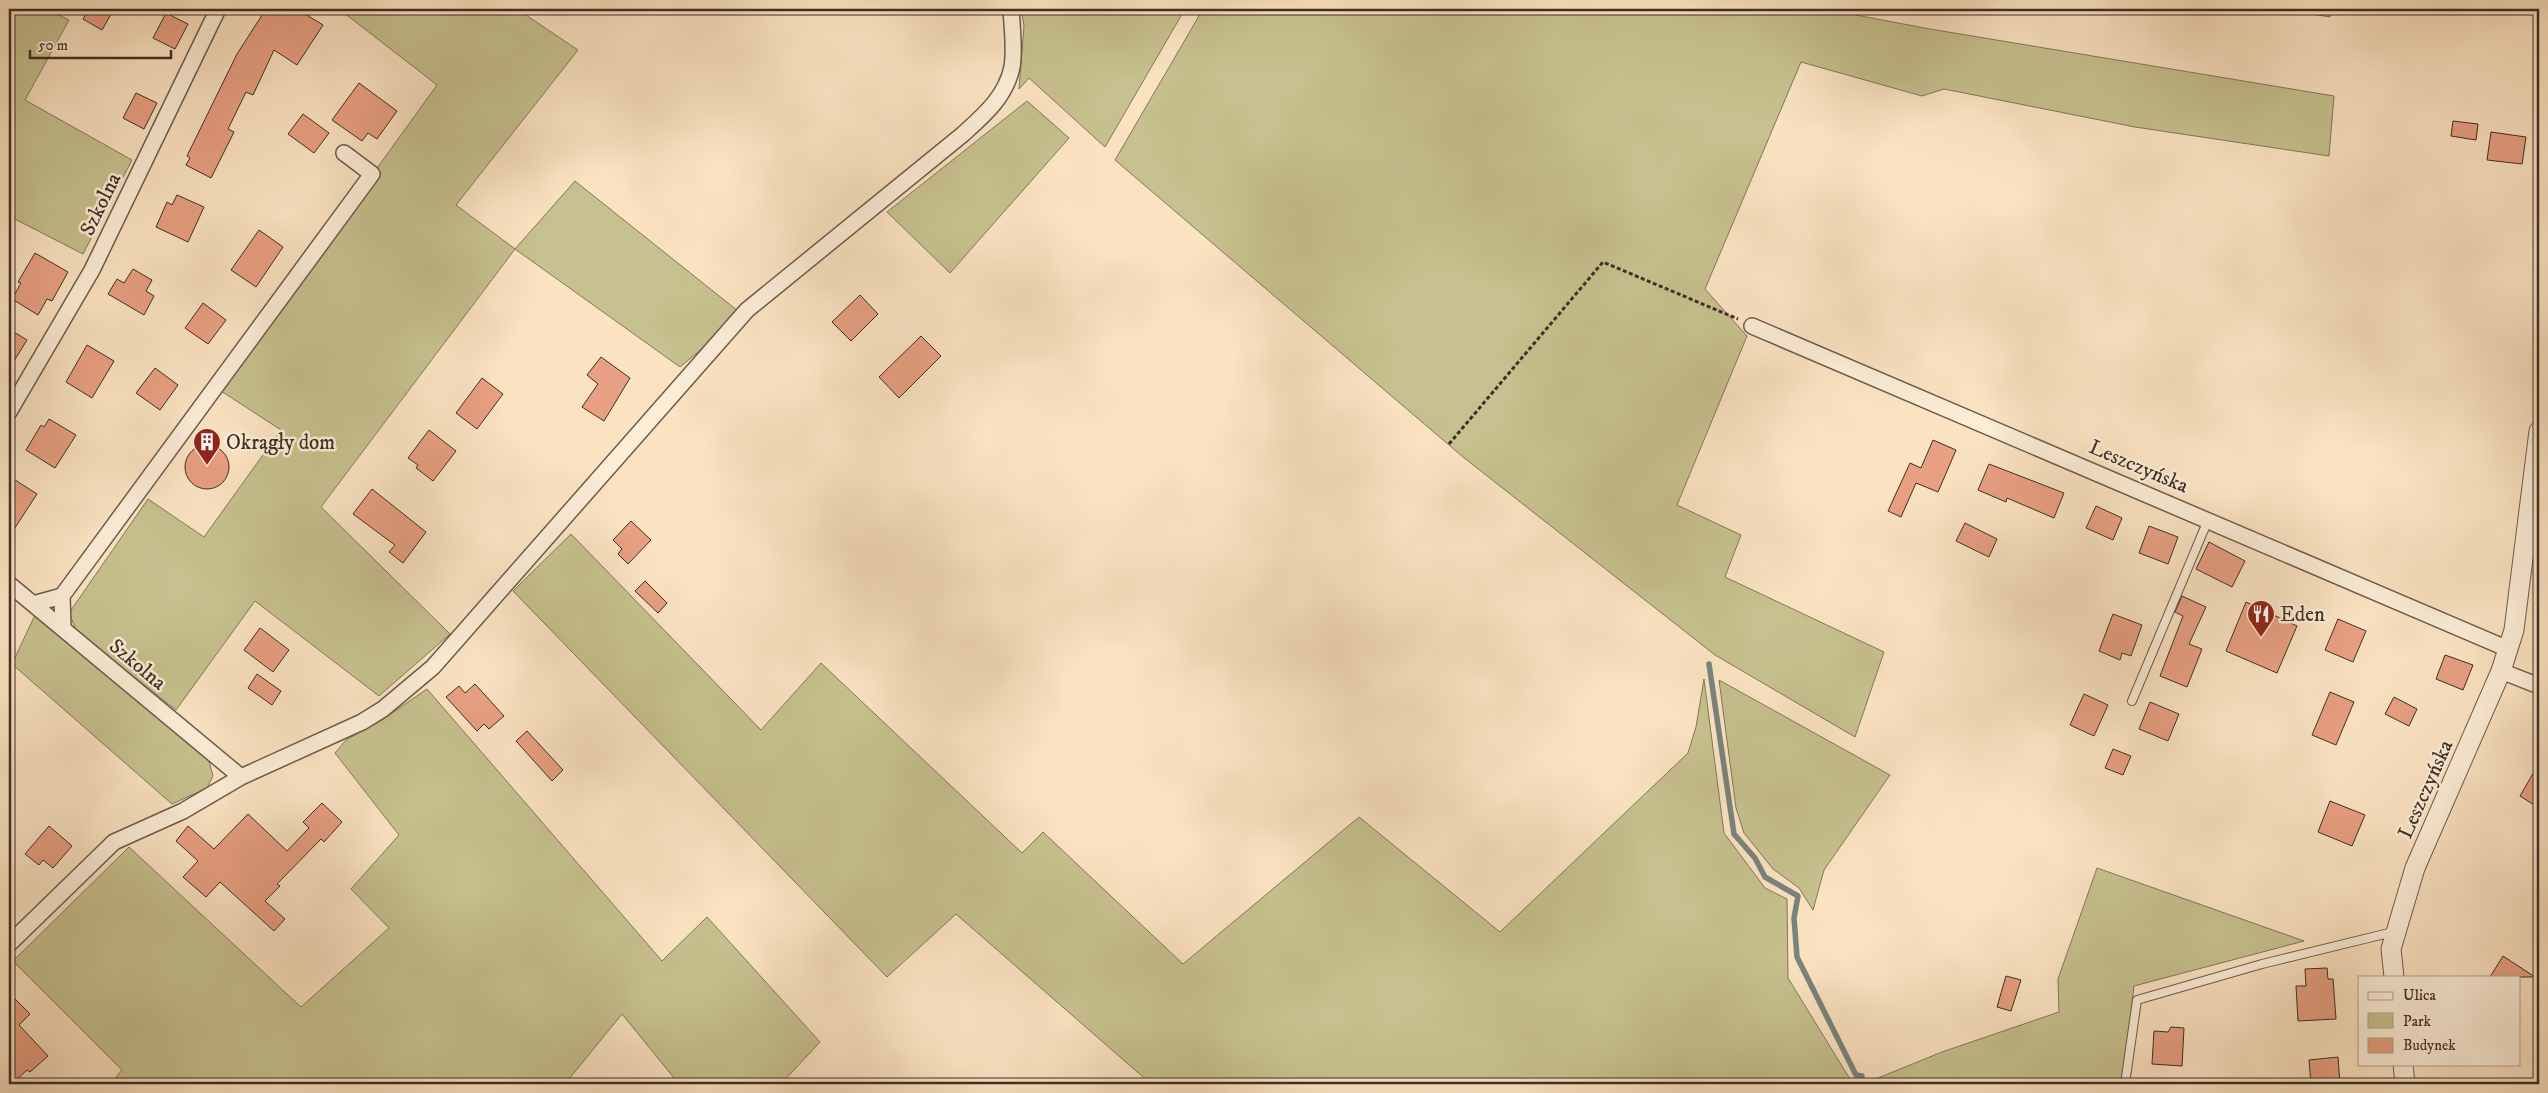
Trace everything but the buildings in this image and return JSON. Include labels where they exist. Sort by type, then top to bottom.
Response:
[{"type":"street","name":"Szkolna","points":[[9,412],[92,270],[218,9]]},
{"type":"street","points":[[9,944],[114,842],[183,811],[241,777],[362,722],[383,709],[433,667],[747,310],[962,135],[989,110],[1004,89],[1012,66],[1011,9]]},
{"type":"street","points":[[63,629],[62,596],[372,174],[344,153]]},
{"type":"street","name":"Leszczyńska","points":[[1752,326],[2508,649]]},
{"type":"street","name":"Leszczyńska","points":[[2393,941],[2415,868],[2501,671],[2514,630],[2539,431]]},
{"type":"street","name":"Szkolna","points":[[9,584],[241,777]]},
{"type":"street","points":[[33,604],[62,596]]},
{"type":"street","points":[[2501,671],[2539,686]]},
{"type":"street","points":[[2393,941],[2394,976]]},
{"type":"street","points":[[2403,1066],[2405,1084]]},
{"type":"lane","points":[[2132,701],[2208,520]]},
{"type":"lane","points":[[2125,1084],[2137,1000],[2262,964],[2393,941]]},
{"type":"path","points":[[1449,444],[1603,262],[1752,326]]},
{"type":"green space","points":[[9,9],[46,9],[69,20],[25,100],[132,160],[83,254],[9,216]]},
{"type":"green space","points":[[339,9],[517,9],[578,50],[456,205],[515,249],[321,507],[450,634],[379,696],[255,601],[176,710],[77,632],[69,613],[148,499],[204,537],[281,430],[218,389],[437,85]]},
{"type":"green space","points":[[1021,9],[1185,9],[1105,147],[1029,78],[1019,89],[1024,26]]},
{"type":"green space","points":[[1203,9],[1824,9],[1930,29],[2334,96],[2329,156],[2135,127],[1944,89],[1922,96],[1801,62],[1705,289],[1747,336],[1677,505],[1741,535],[1725,577],[1884,652],[1855,737],[1715,655],[1463,457],[1115,160]]},
{"type":"green space","points":[[2280,9],[2331,9],[2330,17]]},
{"type":"green space","points":[[1027,101],[1069,138],[950,273],[887,212]]},
{"type":"green space","points":[[575,181],[743,315],[680,367],[515,249]]},
{"type":"green space","points":[[571,534],[761,730],[821,663],[1022,853],[1043,832],[1183,964],[1359,817],[1500,932],[1688,753],[1696,727],[1704,679],[1724,833],[1765,888],[1787,899],[1788,978],[1853,1084],[1151,1084],[956,914],[887,977],[513,591]]},
{"type":"green space","points":[[36,613],[209,761],[213,776],[207,788],[172,804],[12,664]]},
{"type":"green space","points":[[1719,680],[1890,775],[1824,870],[1813,910],[1799,888],[1773,869],[1744,833],[1736,808]]},
{"type":"green space","points":[[427,689],[662,961],[707,917],[820,1042],[781,1084],[679,1084],[622,1014],[565,1084],[124,1084],[116,1077],[122,1070],[13,961],[129,847],[301,1007],[389,928],[351,889],[399,835],[335,753],[346,740],[382,720]]},
{"type":"green space","points":[[2097,868],[2304,941],[2134,986],[2123,1084],[1876,1084],[1873,1080],[1942,1052],[2059,1012],[2058,979]]},
{"type":"waterway","points":[[1709,664],[1734,834],[1755,858],[1765,877],[1798,896],[1794,918],[1797,957],[1856,1075],[1862,1076]]},
{"type":"place","name":"Okrągły dom","points":[[207,466]]},
{"type":"place","name":"Eden","points":[[2261,638]]}]
